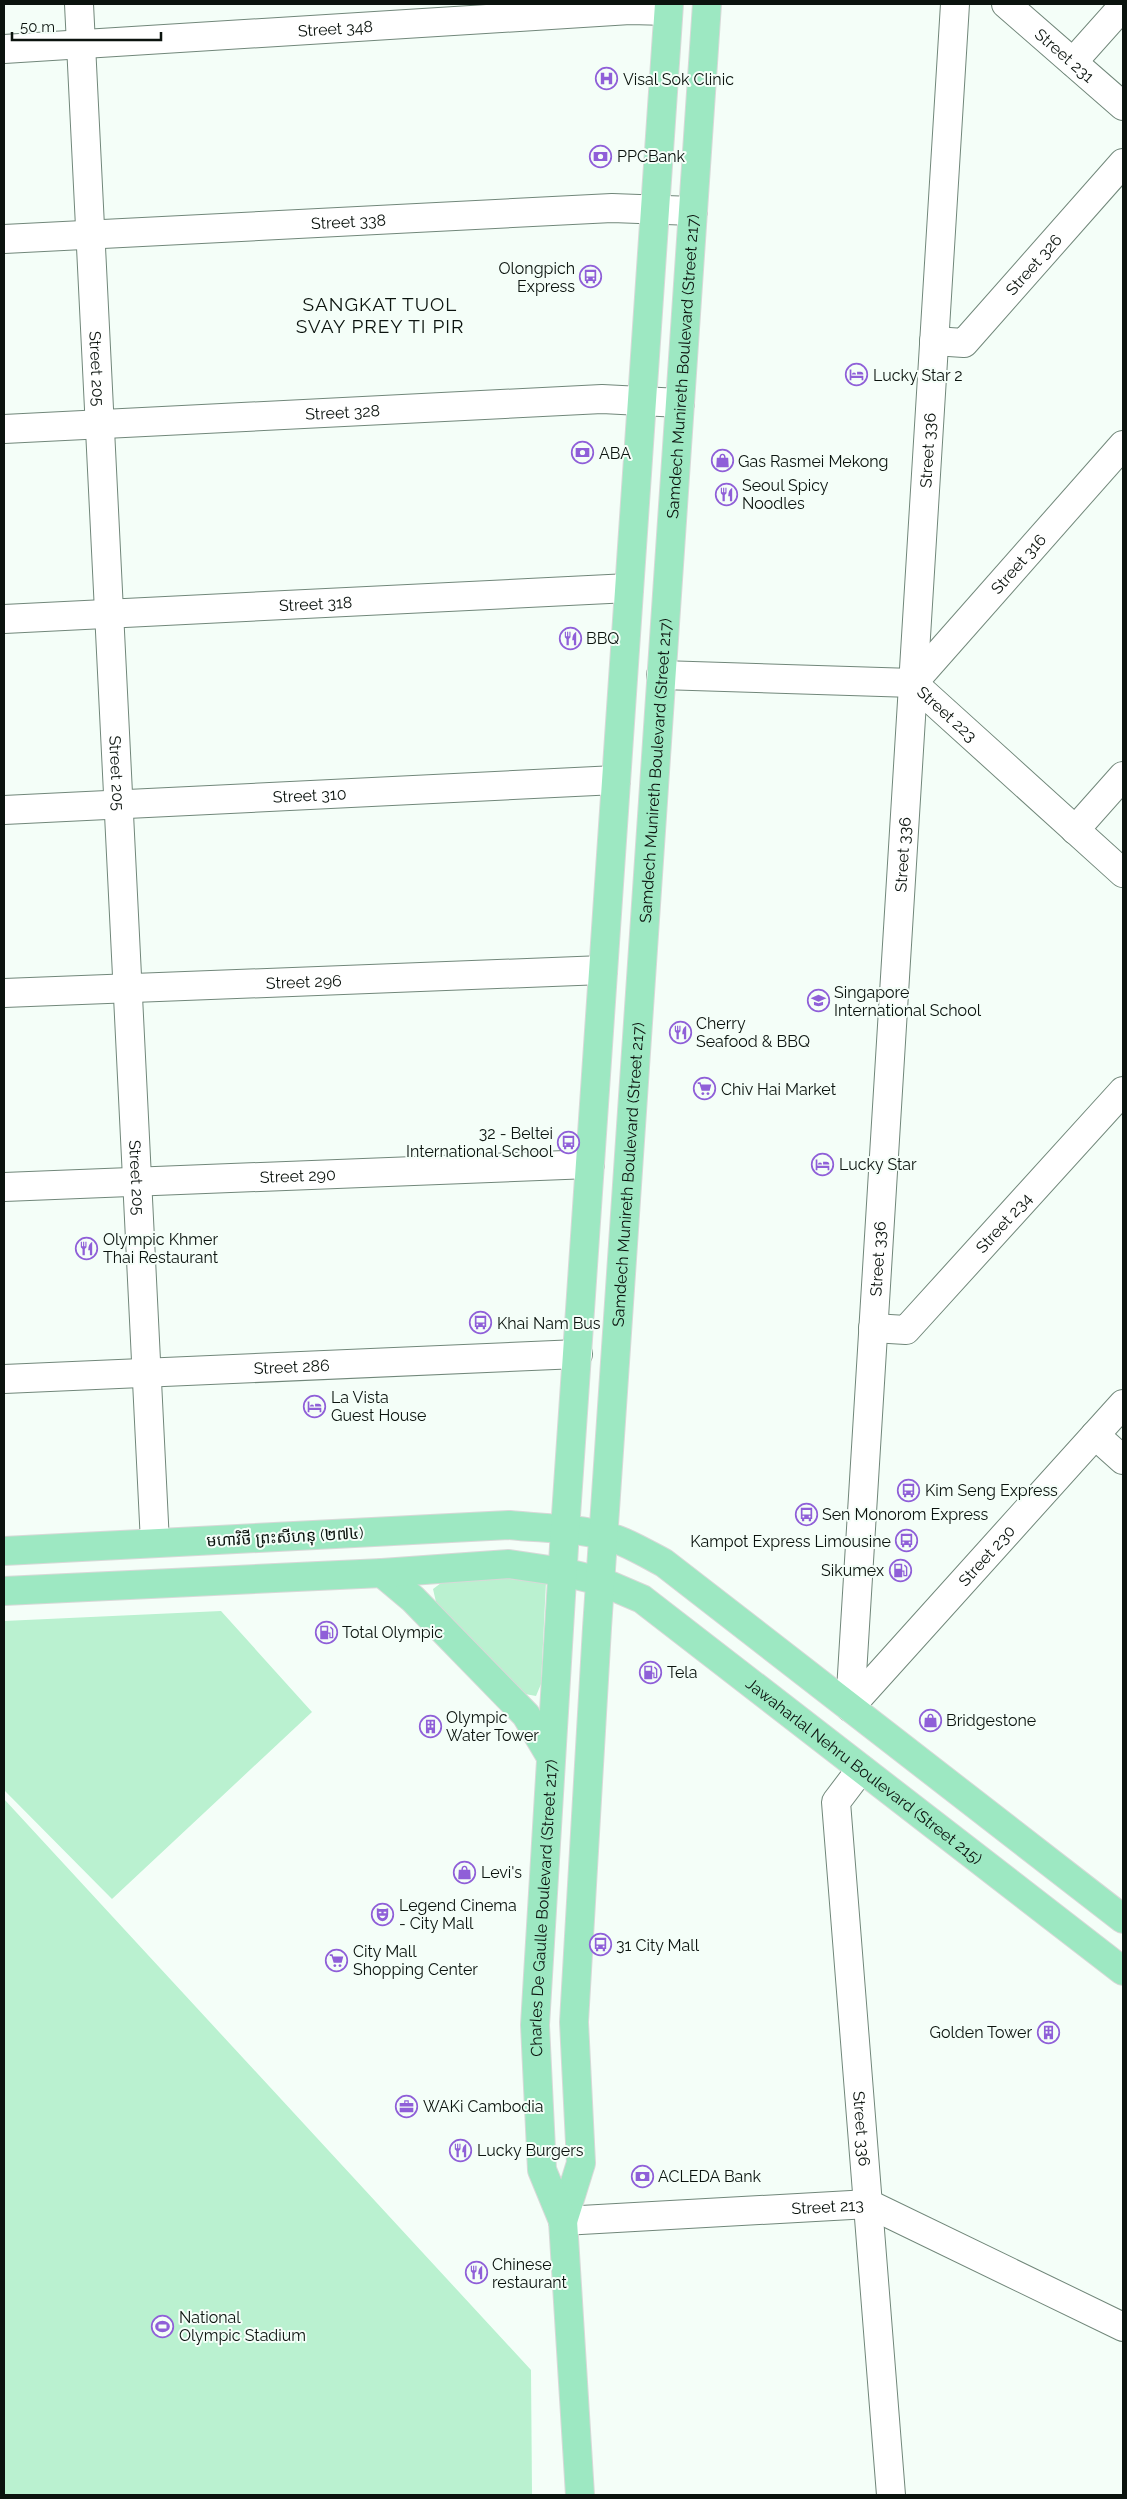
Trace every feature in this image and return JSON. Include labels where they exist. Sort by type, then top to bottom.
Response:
[{"type":"main road","name":"Samdech Munireth Boulevard (Street 217)","points":[[603,1536],[707,4]]},
{"type":"main road","points":[[565,1530],[669,7]]},
{"type":"main road","name":"មហាវិថី ព្រះសីហនុ (២៧៤)","points":[[4,1551],[509,1526],[565,1530],[603,1536]]},
{"type":"main road","name":"Charles De Gaulle Boulevard (Street 217)","points":[[565,1530],[535,2026],[542,2170],[563,2221],[580,2495]]},
{"type":"main road","points":[[603,1536],[622,1542],[664,1563],[1123,1919]]},
{"type":"main road","name":"Charles De Gaulle Boulevard (Street 217)","points":[[563,2221],[581,2163],[574,2022],[603,1536]]},
{"type":"main road","points":[[4,1591],[382,1573],[509,1564],[563,1572]]},
{"type":"main road","name":"Jawaharlal Nehru Boulevard (Street 215)","points":[[563,1572],[600,1580],[642,1599],[1123,1971]]},
{"type":"main road","points":[[382,1573],[413,1599],[526,1716],[551,1757]]},
{"type":"street","name":"Street 205","points":[[79,4],[154,1543]]},
{"type":"street","name":"Street 336","points":[[850,1707],[955,4]]},
{"type":"street","name":"Street 231","points":[[1006,4],[1123,106]]},
{"type":"street","points":[[1073,62],[1123,6]]},
{"type":"street","name":"Street 348","points":[[4,50],[669,7]]},
{"type":"street","name":"Street 326","points":[[934,341],[964,343],[1123,163]]},
{"type":"street","name":"Street 338","points":[[4,239],[612,208],[693,211]]},
{"type":"street","name":"Street 328","points":[[4,429],[602,399],[680,403]]},
{"type":"street","name":"Street 316","points":[[913,683],[1123,445]]},
{"type":"street","name":"Street 318","points":[[4,618],[629,588]]},
{"type":"street","name":"Street 223","points":[[661,675],[913,683],[1123,873]]},
{"type":"street","points":[[1075,830],[1123,776]]},
{"type":"street","name":"Street 310","points":[[4,810],[616,780]]},
{"type":"street","name":"Street 296","points":[[4,993],[604,970]]},
{"type":"street","name":"Street 234","points":[[873,1328],[906,1330],[1123,1091]]},
{"type":"street","name":"Street 290","points":[[4,1187],[590,1164]]},
{"type":"street","name":"Street 286","points":[[4,1379],[578,1354]]},
{"type":"street","name":"Street 230","points":[[850,1707],[1123,1404]]},
{"type":"street","points":[[1095,1435],[1123,1460]]},
{"type":"street","name":"Street 336","points":[[860,1769],[836,1802],[891,2495]]},
{"type":"street","name":"Street 213","points":[[563,2221],[869,2204],[1123,2327]]},
{"type":"green space","points":[[500,1578],[546,1582],[541,1684],[536,1696],[525,1694],[436,1602],[433,1589],[445,1580]]},
{"type":"green space","points":[[221,1611],[312,1712],[112,1899],[4,1790],[4,1621]]},
{"type":"green space","points":[[4,1799],[531,2370],[532,2495],[4,2495]]},
{"type":"place","name":"Visal Sok Clinic","points":[[607,79]]},
{"type":"place","name":"PPCBank","points":[[601,156]]},
{"type":"place","name":"Olongpich Express","points":[[591,277]]},
{"type":"place","name":"Lucky Star 2","points":[[857,375]]},
{"type":"place","name":"ABA","points":[[583,453]]},
{"type":"place","name":"Gas Rasmei Mekong","points":[[722,461]]},
{"type":"place","name":"Seoul Spicy Noodles","points":[[726,494]]},
{"type":"place","name":"BBQ","points":[[570,638]]},
{"type":"place","name":"Singapore International School","points":[[818,1001]]},
{"type":"place","name":"Cherry Seafood & BBQ","points":[[680,1032]]},
{"type":"place","name":"Chiv Hai Market","points":[[705,1089]]},
{"type":"place","name":"32 - Beltei International School","points":[[569,1142]]},
{"type":"place","name":"Lucky Star","points":[[823,1164]]},
{"type":"place","name":"Olympic Khmer Thai Restaurant","points":[[87,1248]]},
{"type":"place","name":"Khai Nam Bus","points":[[481,1323]]},
{"type":"place","name":"La Vista Guest House","points":[[315,1406]]},
{"type":"place","name":"Kim Seng Express","points":[[909,1490]]},
{"type":"place","name":"Sen Monorom Express","points":[[806,1514]]},
{"type":"place","name":"Kampot Express Limousine","points":[[907,1541]]},
{"type":"place","name":"Sikumex","points":[[900,1570]]},
{"type":"place","name":"Total Olympic","points":[[326,1632]]},
{"type":"place","name":"Tela","points":[[651,1672]]},
{"type":"place","name":"Bridgestone","points":[[930,1720]]},
{"type":"place","name":"Olympic Water Tower","points":[[430,1726]]},
{"type":"place","name":"Levi's","points":[[465,1872]]},
{"type":"place","name":"Legend Cinema - City Mall","points":[[383,1914]]},
{"type":"place","name":"31 City Mall","points":[[600,1945]]},
{"type":"place","name":"City Mall Shopping Center","points":[[337,1960]]},
{"type":"place","name":"Golden Tower","points":[[1048,2032]]},
{"type":"place","name":"WAKi Cambodia","points":[[407,2106]]},
{"type":"place","name":"Lucky Burgers","points":[[461,2150]]},
{"type":"place","name":"ACLEDA Bank","points":[[642,2176]]},
{"type":"place","name":"Chinese restaurant","points":[[476,2273]]},
{"type":"place","name":"National Olympic Stadium","points":[[163,2326]]},
{"type":"district","name":"SANGKAT TUOL SVAY PREY TI PIR","points":[[380,315]]}]
